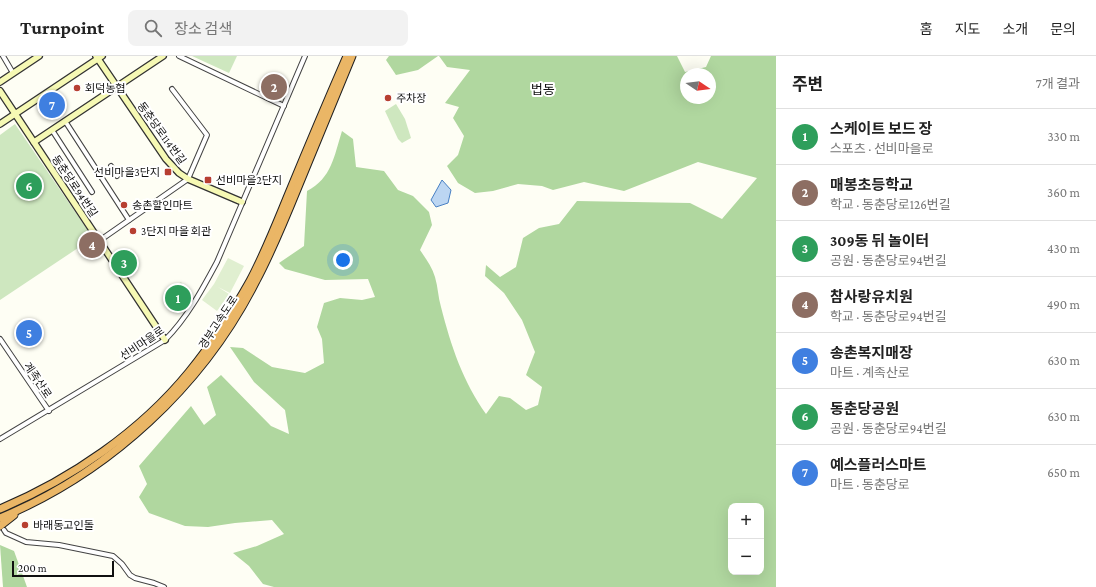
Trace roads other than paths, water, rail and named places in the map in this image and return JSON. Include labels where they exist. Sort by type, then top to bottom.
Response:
[{"type":"highway","name":"경부고속도로","points":[[0,509],[22,500],[79,467],[126,435],[189,373],[205,352],[250,280],[275,228],[346,56]]},
{"type":"highway","name":"경부고속도로","points":[[0,518],[24,508],[68,483],[111,454],[131,438],[178,395],[194,376],[230,327],[252,289],[268,257],[352,56]]},
{"type":"highway","points":[[2,528],[24,508]]},
{"type":"main road","points":[[0,82],[39,56]]},
{"type":"main road","points":[[34,142],[163,56]]},
{"type":"main road","points":[[0,124],[99,57]]},
{"type":"main road","name":"동춘당로114번길","points":[[99,57],[117,87],[166,159],[179,173],[188,179],[242,202]]},
{"type":"main road","name":"동춘당로94번길","points":[[0,91],[165,340]]},
{"type":"street","points":[[3,56],[13,73]]},
{"type":"street","points":[[179,56],[284,106]]},
{"type":"street","name":"선비마을로","points":[[0,439],[49,411],[165,340],[176,330],[207,281],[225,244],[306,56]]},
{"type":"street","points":[[99,240],[188,179],[207,135],[172,89]]},
{"type":"street","points":[[65,121],[129,220]]},
{"type":"street","points":[[52,130],[92,192]]},
{"type":"street","points":[[111,166],[117,176]]},
{"type":"street","name":"계족산로","points":[[0,339],[49,411]]},
{"type":"street","points":[[2,528],[6,533],[26,542],[59,545],[114,556],[130,575],[164,587]]},
{"type":"water","points":[[442,180],[451,190],[448,203],[436,207],[431,200]]},
{"type":"place","name":"매봉초등학교","points":[[274,87]]},
{"type":"place","name":"회덕농협","points":[[77,88]]},
{"type":"place","name":"주차장","points":[[388,98]]},
{"type":"place","name":"예스플러스마트","points":[[52,105]]},
{"type":"place","name":"선비마을3단지","points":[[168,172]]},
{"type":"place","name":"선비마을2단지","points":[[208,180]]},
{"type":"place","name":"동춘당공원","points":[[29,186]]},
{"type":"place","name":"송촌할인마트","points":[[124,205]]},
{"type":"place","name":"3단지 마을 회관","points":[[133,231]]},
{"type":"place","name":"참사랑유치원","points":[[92,245]]},
{"type":"place","name":"309동 뒤 놀이터","points":[[124,263]]},
{"type":"place","name":"스케이트 보드 장","points":[[178,298]]},
{"type":"place","name":"송촌복지매장","points":[[29,333]]},
{"type":"place","name":"바래동고인돌","points":[[25,525]]},
{"type":"district","name":"법동","points":[[543,89]]}]
